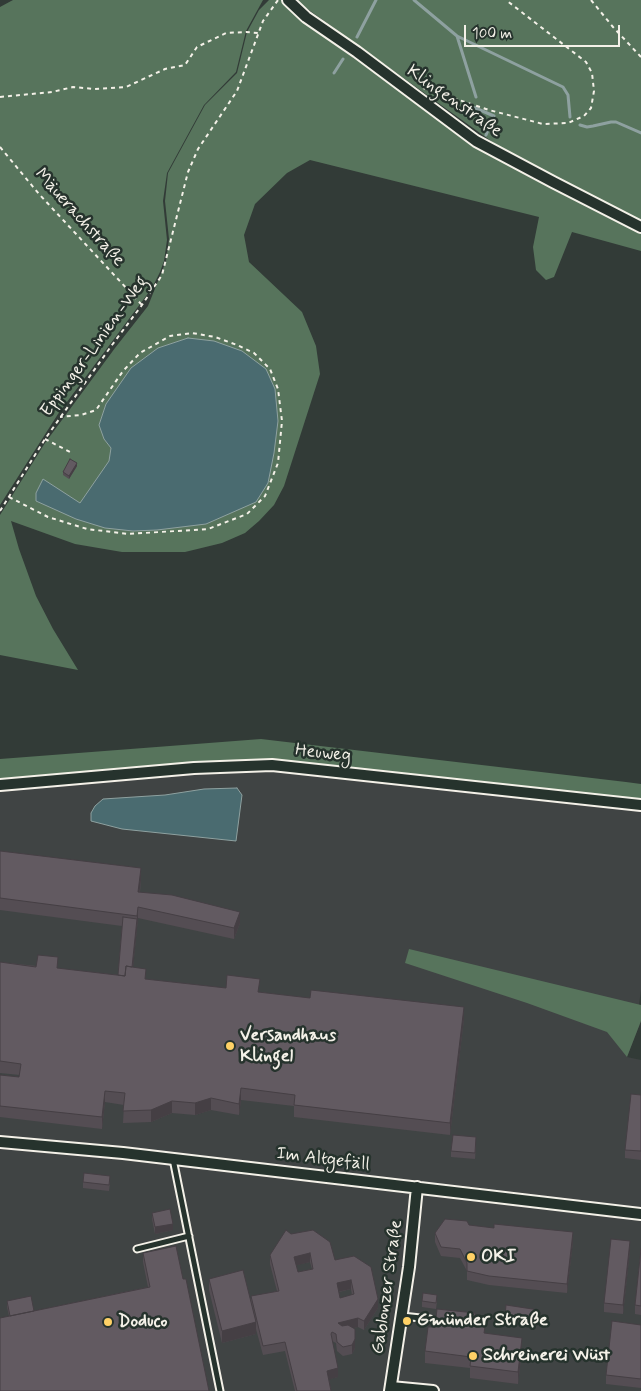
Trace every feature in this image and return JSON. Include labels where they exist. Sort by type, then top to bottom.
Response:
[{"type":"street","name":"Klingenstraße","points":[[288,0],[306,17],[357,52],[476,141],[641,227]]},
{"type":"street","name":"Heuweg","points":[[0,785],[194,768],[272,765],[641,805]]},
{"type":"street","name":"Im Altgefäll","points":[[0,1142],[173,1159],[641,1214]]},
{"type":"street","name":"Gablonzer Straße","points":[[390,1389],[409,1267],[417,1188]]},
{"type":"street","points":[[390,1389],[433,1391]]},
{"type":"lane","points":[[173,1159],[220,1391]]},
{"type":"lane","points":[[137,1249],[189,1236]]},
{"type":"lane","points":[[402,1316],[430,1319]]},
{"type":"path","name":"Eppinger-Linien-Weg","points":[[0,511],[60,417],[142,306],[162,275],[188,172],[198,149],[237,91],[263,21],[278,0]]},
{"type":"path","points":[[414,95],[421,88],[427,88],[489,110],[543,124],[568,123],[584,116],[591,108],[594,91],[592,73],[586,62],[506,0]]},
{"type":"path","points":[[591,0],[641,57]]},
{"type":"path","points":[[0,97],[52,92],[73,87],[94,89],[126,87],[165,69],[185,65],[198,47],[226,34],[258,33]]},
{"type":"path","name":"Mäuerachstraße","points":[[0,147],[38,194],[142,306]]},
{"type":"path","points":[[9,498],[48,517],[87,529],[128,534],[208,529],[247,514],[265,496],[278,463],[282,421],[278,388],[270,369],[254,353],[237,344],[215,337],[192,333],[170,336],[140,353],[123,371],[96,410],[80,415],[60,417]]},
{"type":"path","points":[[45,439],[70,452]]},
{"type":"shaded area","points":[[271,768],[641,808],[641,990],[639,1005],[641,1005],[641,1021],[627,1057],[641,1060],[641,1391],[0,1391],[0,788],[194,771]]},
{"type":"green space","points":[[13,0],[263,0],[246,31],[236,72],[204,105],[167,173],[163,201],[167,240],[164,261],[152,288],[58,414],[0,505],[0,7]]},
{"type":"green space","points":[[269,0],[283,0],[318,33],[474,142],[641,231],[641,251],[572,232],[554,277],[546,280],[536,270],[533,247],[539,217],[310,160],[287,173],[255,204],[244,235],[249,262],[302,312],[316,346],[320,374],[284,486],[274,505],[245,533],[222,543],[185,552],[122,552],[75,544],[11,521],[36,596],[53,629],[78,670],[0,655],[0,515],[45,443],[148,306],[166,261],[169,239],[165,201],[168,173],[205,105],[237,73],[247,32],[259,10]]},
{"type":"green space","points":[[295,0],[641,0],[641,224],[505,151]]},
{"type":"green space","points":[[261,739],[641,784],[641,799],[273,762],[193,762],[0,781],[0,759]]},
{"type":"green space","points":[[409,949],[641,1005],[641,1021],[627,1057],[607,1032],[527,1003],[405,963]]},
{"type":"water","points":[[188,338],[214,341],[242,351],[266,369],[275,389],[278,421],[274,453],[268,483],[256,502],[206,524],[133,531],[105,528],[76,519],[36,501],[36,493],[43,479],[80,503],[109,461],[111,448],[104,439],[99,425],[106,404],[131,368],[158,348]]},
{"type":"water","points":[[237,788],[242,795],[236,841],[122,829],[91,821],[91,813],[95,806],[103,799],[165,795],[204,789]]},
{"type":"building","points":[[70,459],[77,463],[69,476],[63,472]]},
{"type":"building","points":[[0,851],[141,868],[138,892],[172,895],[240,912],[234,928],[138,907],[137,916],[0,898]]},
{"type":"building","points":[[123,917],[137,919],[132,967],[126,966],[125,976],[118,975]]},
{"type":"building","name":"Versandhaus Klingel","points":[[38,955],[58,957],[57,968],[125,976],[126,966],[146,969],[145,979],[226,988],[227,975],[260,979],[258,992],[310,998],[311,990],[464,1007],[450,1123],[294,1105],[295,1095],[241,1088],[239,1104],[211,1098],[195,1103],[172,1101],[151,1110],[123,1111],[125,1093],[105,1091],[102,1117],[0,1106],[0,1075],[19,1077],[21,1064],[0,1061],[0,962],[36,967]]},
{"type":"building","points":[[631,1094],[641,1095],[641,1151],[625,1150]]},
{"type":"building","points":[[453,1135],[476,1137],[475,1153],[451,1151]]},
{"type":"building","points":[[84,1173],[110,1176],[109,1185],[83,1182]]},
{"type":"building","points":[[170,1209],[173,1224],[155,1227],[152,1213]]},
{"type":"building","points":[[445,1219],[467,1221],[469,1225],[494,1228],[494,1224],[573,1232],[567,1284],[489,1276],[467,1271],[467,1263],[460,1249],[441,1247],[435,1233]]},
{"type":"building","points":[[286,1230],[291,1234],[313,1230],[330,1242],[335,1260],[354,1256],[371,1267],[378,1299],[364,1321],[358,1318],[338,1323],[355,1329],[355,1339],[352,1345],[343,1347],[337,1342],[336,1334],[332,1332],[331,1334],[338,1368],[327,1371],[331,1391],[297,1391],[285,1342],[263,1346],[251,1296],[279,1291],[270,1255]],"holes":[[[310,1253],[313,1269],[298,1272],[294,1257]],[[351,1280],[354,1294],[340,1298],[337,1283]]]},
{"type":"building","points":[[611,1239],[630,1241],[623,1305],[604,1303]]},
{"type":"building","name":"Doduco","points":[[176,1246],[183,1279],[186,1279],[209,1391],[0,1391],[0,1318],[150,1287],[143,1253]]},
{"type":"building","points":[[641,1249],[641,1306],[635,1305]]},
{"type":"building","points":[[243,1270],[256,1322],[222,1331],[209,1279]]},
{"type":"building","points":[[423,1293],[437,1295],[436,1303],[422,1301]]},
{"type":"building","points":[[31,1296],[34,1311],[10,1316],[7,1301]]},
{"type":"building","points":[[506,1305],[539,1310],[537,1320],[505,1316]]},
{"type":"building","name":"Schreinerei Wüst","points":[[437,1309],[475,1313],[475,1319],[486,1320],[484,1333],[522,1338],[518,1372],[470,1366],[471,1357],[425,1351],[428,1327],[435,1327]]},
{"type":"building","points":[[612,1321],[641,1325],[641,1379],[606,1375]]},
{"type":"waterway","points":[[357,37],[376,0]]},
{"type":"waterway","points":[[414,0],[457,36],[563,87],[568,95],[570,117]]},
{"type":"waterway","points":[[457,36],[476,97]]},
{"type":"waterway","points":[[334,73],[343,59]]},
{"type":"waterway","points":[[473,107],[494,116],[486,135]]},
{"type":"waterway","points":[[580,125],[587,127],[616,122],[641,133]]},
{"type":"place","name":"Versandhaus Klingel","points":[[230,1046]]},
{"type":"place","name":"OKI","points":[[471,1257]]},
{"type":"place","name":"Gmünder Straße","points":[[407,1321]]},
{"type":"place","name":"Doduco","points":[[108,1322]]},
{"type":"place","name":"Schreinerei Wüst","points":[[473,1356]]}]
